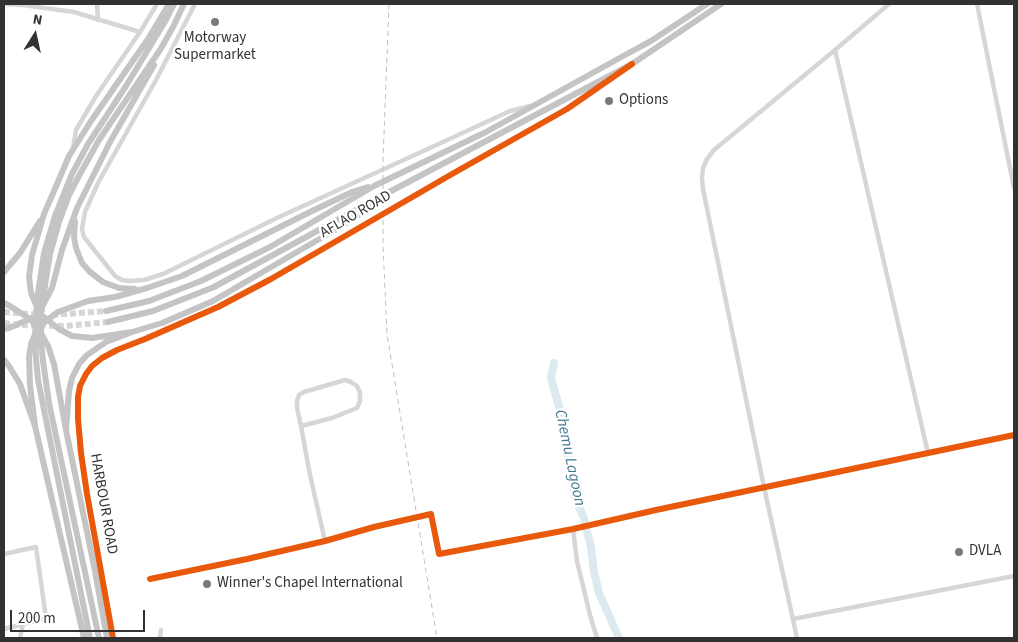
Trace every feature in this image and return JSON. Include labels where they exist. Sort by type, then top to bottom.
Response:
[{"type":"highway","points":[[4,272],[20,253],[44,214],[73,150],[148,40],[169,4]]},
{"type":"highway","points":[[90,638],[38,380],[36,300],[40,274],[69,195],[129,89],[174,4]]},
{"type":"highway","points":[[129,89],[160,50],[184,4]]},
{"type":"highway","name":"AFLAO ROAD","points":[[106,311],[149,302],[200,281],[270,247],[374,186],[486,132],[651,40],[707,4]]},
{"type":"highway","name":"AFLAO ROAD","points":[[108,322],[153,311],[214,287],[632,64],[721,4]]},
{"type":"highway","points":[[4,329],[30,319],[46,301],[52,288],[62,250],[77,208],[106,150],[155,64],[160,50]]},
{"type":"highway","points":[[84,638],[35,426],[29,377],[29,357],[31,344],[38,328],[58,312],[88,301],[115,297],[182,276],[352,192],[374,186]]},
{"type":"highway","points":[[66,430],[72,378],[79,364],[87,355],[106,342],[162,323],[213,301],[345,224],[363,212],[376,199]]},
{"type":"highway","points":[[77,208],[74,227],[76,248],[82,263],[103,282],[119,288],[147,288]]},
{"type":"highway","points":[[44,214],[32,255],[29,277],[31,293],[39,311],[58,329],[72,336],[92,338],[132,332]]},
{"type":"highway","name":"HARBOUR ROAD","points":[[47,254],[41,316],[43,362],[54,431],[99,638]]},
{"type":"highway","points":[[4,303],[30,319],[38,328],[48,346],[54,364],[107,638]]},
{"type":"highway","points":[[4,360],[20,384],[35,426]]},
{"type":"street","points":[[4,4],[23,4],[74,12],[140,32]]},
{"type":"street","points":[[97,4],[98,20]]},
{"type":"street","points":[[73,150],[76,130],[96,96],[157,4]]},
{"type":"street","name":"AFLAO ROAD","points":[[195,4],[84,212],[82,229],[84,237],[116,276],[122,280],[144,280],[163,274],[271,221],[510,111],[536,104]]},
{"type":"street","points":[[797,638],[703,188],[703,168],[714,150],[889,4]]},
{"type":"street","points":[[977,4],[1014,188]]},
{"type":"street","points":[[836,50],[928,453]]},
{"type":"street","name":"AFLAO ROAD","points":[[86,374],[96,362],[108,354],[218,307],[271,279],[567,108],[632,64]]},
{"type":"street","name":"HARBOUR ROAD","points":[[86,374],[80,386],[78,397],[81,452],[114,638]]},
{"type":"street","points":[[301,426],[332,418],[357,408],[360,401],[360,393],[356,386],[345,380],[304,392],[299,395],[297,401],[297,408],[310,475],[325,540]]},
{"type":"street","points":[[422,516],[431,514],[440,554],[573,529],[1014,435]]},
{"type":"street","points":[[150,579],[237,561],[412,518]]},
{"type":"street","points":[[573,529],[577,561],[597,638]]},
{"type":"street","points":[[4,554],[36,547],[46,618],[4,629]]},
{"type":"street","points":[[793,619],[1014,576]]},
{"type":"street","points":[[20,638],[23,624]]},
{"type":"street","points":[[160,630],[160,638]]},
{"type":"waterway","name":"Chemu Lagoon","points":[[554,363],[551,378],[565,428],[575,498],[584,518],[599,593],[619,638]]},
{"type":"tunnel","points":[[52,315],[106,311]]},
{"type":"tunnel","points":[[4,312],[40,315]]},
{"type":"tunnel","points":[[4,323],[66,326],[108,322]]},
{"type":"tunnel","points":[[412,519],[422,516]]},
{"type":"railway","points":[[389,4],[383,160],[383,245],[387,334],[437,638]]},
{"type":"cycle path","points":[[113,638],[87,494],[78,419],[80,386],[92,366],[117,350],[218,307],[271,279],[567,109],[632,64]]},
{"type":"cycle path","points":[[150,579],[325,541],[431,514],[439,554],[573,529],[1014,435]]},
{"type":"place","name":"Motorway Supermarket","points":[[215,22]]},
{"type":"place","name":"Options","points":[[609,101]]},
{"type":"place","name":"DVLA","points":[[959,552]]},
{"type":"place","name":"Winner's Chapel International","points":[[207,584]]}]
